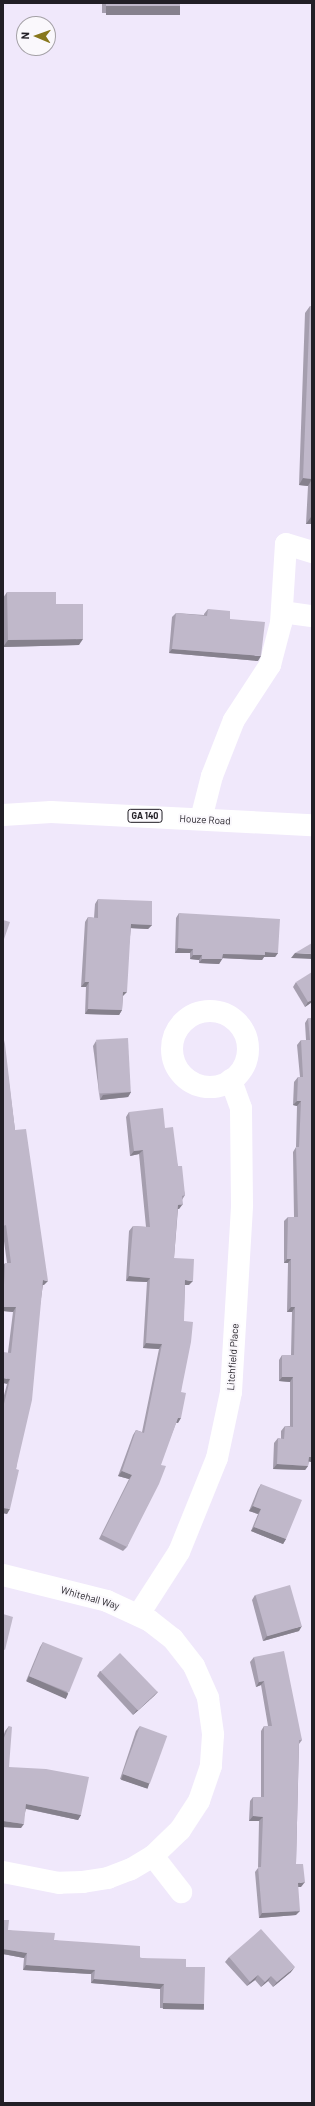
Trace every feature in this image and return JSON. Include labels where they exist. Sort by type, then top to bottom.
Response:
[{"type":"street","points":[[201,819],[212,776],[234,720],[270,665],[282,623],[286,544],[312,552]]},
{"type":"street","points":[[282,612],[312,616]]},
{"type":"street","name":"Houze Road","points":[[3,814],[51,812],[312,825]]},
{"type":"street","name":"Litchfield Place","points":[[138,1614],[179,1552],[217,1458],[231,1392],[242,1205],[241,1108],[231,1080]]},
{"type":"street","name":"Whitehall Way","points":[[3,1575],[107,1601],[138,1614],[173,1639],[194,1666],[208,1698],[213,1735],[211,1766],[199,1801],[180,1830],[153,1856],[131,1869],[108,1878],[83,1882],[58,1883],[3,1872]]},
{"type":"street","points":[[153,1856],[181,1892]]},
{"type":"building","points":[[106,3],[180,3],[180,6],[106,6]]},
{"type":"building","points":[[310,306],[312,306],[312,479],[303,478]]},
{"type":"building","points":[[312,488],[312,517],[311,517]]},
{"type":"building","points":[[7,592],[56,592],[56,604],[83,604],[83,639],[8,640]]},
{"type":"building","points":[[208,609],[230,611],[230,619],[265,622],[261,656],[172,649],[176,613],[207,616]]},
{"type":"building","points":[[98,899],[152,901],[152,925],[131,924],[127,992],[123,992],[122,1010],[88,1009],[89,982],[85,982],[88,917],[98,918]]},
{"type":"building","points":[[179,913],[280,919],[278,953],[265,952],[265,955],[223,954],[222,959],[202,959],[202,955],[193,955],[193,949],[178,948]]},
{"type":"building","points":[[3,920],[10,922],[3,942]]},
{"type":"building","points":[[312,943],[312,954],[295,953]]},
{"type":"building","points":[[312,972],[312,1000],[308,1002],[296,982]]},
{"type":"building","points":[[308,1018],[312,1018],[312,1457],[309,1457],[308,1466],[277,1464],[278,1438],[284,1439],[285,1426],[293,1427],[293,1377],[282,1377],[282,1355],[294,1355],[295,1307],[291,1307],[291,1259],[287,1259],[288,1217],[298,1217],[296,1147],[299,1147],[301,1101],[297,1101],[298,1077],[303,1077],[301,1040],[310,1040]]},
{"type":"building","points":[[3,1036],[15,1130],[26,1129],[48,1281],[43,1280],[32,1400],[16,1469],[19,1470],[10,1509],[3,1508],[3,1408],[10,1379],[3,1378],[3,1352],[11,1353],[16,1307],[3,1307],[5,1263],[11,1263],[6,1225],[3,1226]]},
{"type":"building","points":[[128,1038],[131,1092],[99,1094],[96,1040]]},
{"type":"building","points":[[163,1108],[165,1128],[173,1127],[178,1166],[182,1166],[185,1195],[182,1196],[183,1204],[178,1205],[174,1258],[194,1259],[193,1281],[185,1280],[184,1321],[193,1322],[191,1342],[181,1392],[186,1393],[181,1418],[178,1418],[161,1465],[166,1466],[159,1484],[127,1547],[102,1535],[132,1475],[122,1471],[136,1430],[144,1433],[162,1344],[146,1343],[150,1278],[129,1276],[133,1226],[150,1227],[143,1150],[134,1151],[129,1112]]},
{"type":"building","points":[[261,1484],[302,1500],[286,1539],[254,1527],[261,1509],[253,1506]]},
{"type":"building","points":[[290,1585],[302,1626],[267,1636],[255,1595]]},
{"type":"building","points":[[3,1614],[13,1617],[5,1650],[3,1649]]},
{"type":"building","points":[[43,1642],[83,1658],[69,1692],[29,1676]]},
{"type":"building","points":[[284,1651],[302,1740],[299,1740],[296,1864],[303,1864],[305,1882],[298,1883],[300,1911],[262,1913],[258,1867],[261,1867],[263,1817],[253,1816],[253,1797],[264,1797],[264,1726],[272,1726],[264,1681],[259,1682],[254,1657]]},
{"type":"building","points":[[120,1653],[158,1692],[138,1711],[101,1672]]},
{"type":"building","points":[[9,1726],[12,1727],[9,1767],[46,1769],[89,1777],[81,1815],[26,1804],[24,1824],[3,1821],[3,1740]]},
{"type":"building","points":[[140,1726],[167,1736],[150,1784],[123,1774]]},
{"type":"building","points":[[3,1920],[9,1920],[8,1930],[55,1933],[54,1940],[140,1946],[140,1958],[186,1959],[186,1967],[205,1967],[204,2004],[163,2003],[164,1984],[94,1979],[95,1970],[26,1965],[27,1953],[3,1949]]},
{"type":"building","points":[[261,1929],[295,1967],[277,1982],[271,1976],[265,1982],[258,1975],[250,1982],[229,1957]]}]
